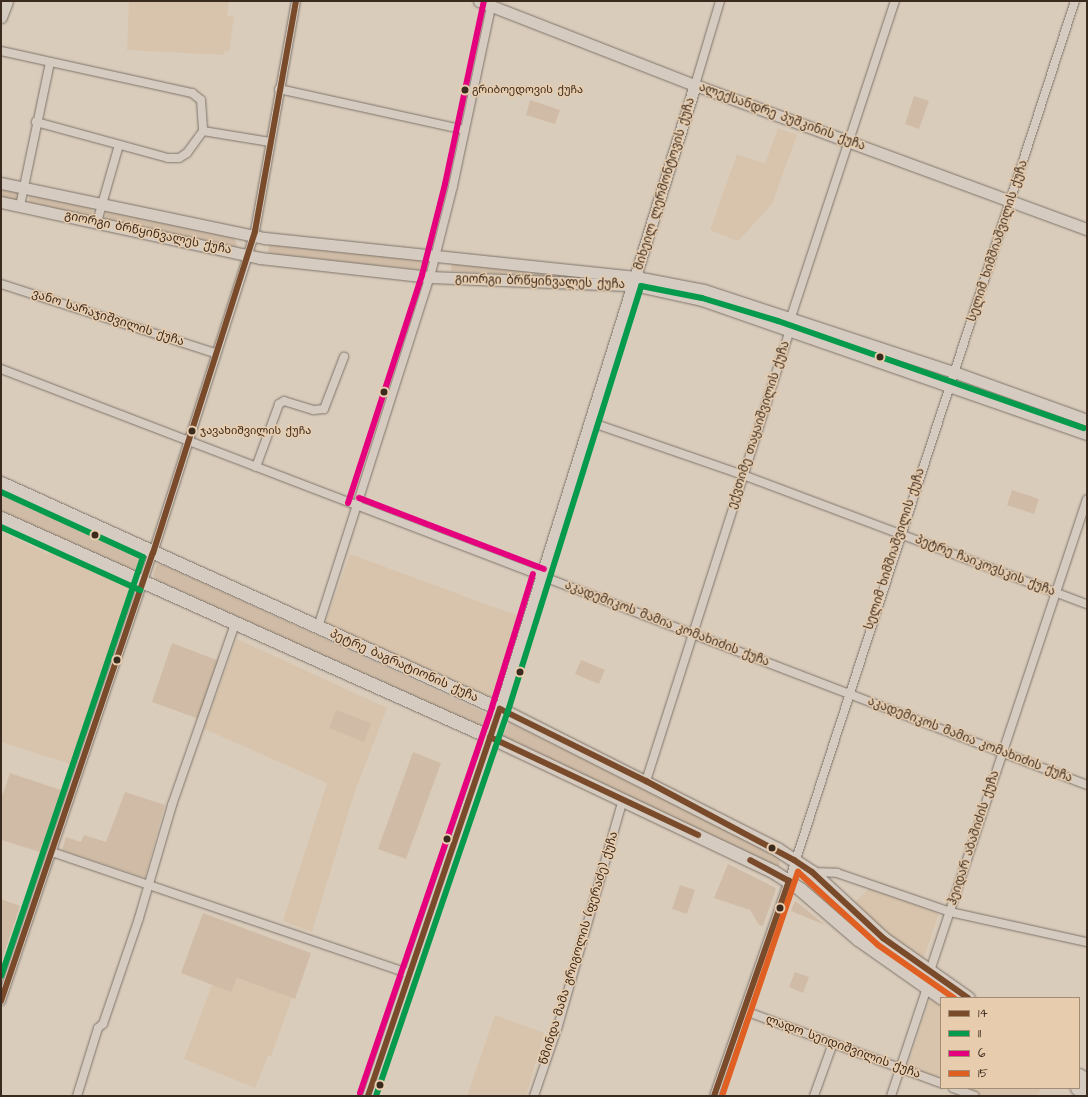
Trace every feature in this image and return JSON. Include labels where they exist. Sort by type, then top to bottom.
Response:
[{"type":"main road","name":"პეტრე ბაგრატიონის ქუჩა","points":[[1,483],[500,709],[646,781],[794,860],[812,872],[883,938],[967,997]]},
{"type":"main road","points":[[1,518],[143,583],[490,737],[789,881],[858,939],[940,997]]},
{"type":"main road","points":[[1078,1089],[1087,1095]]},
{"type":"street","points":[[1,17],[7,1]]},
{"type":"street","points":[[1,1001],[153,553],[189,441],[215,352],[254,236],[279,89],[296,1]]},
{"type":"street","name":"ალექსანდრე პუშკინის ქუჩა","points":[[479,1],[492,3],[695,85],[1087,229]]},
{"type":"street","name":"მიხეილ ლერმონტოვის ქუჩა","points":[[368,1096],[500,709],[635,281],[720,1]]},
{"type":"street","name":"ექვთიმე თაყაიშვილის ქუჩა","points":[[646,781],[790,330],[791,317],[850,142],[895,1]]},
{"type":"street","name":"სელიმ ხიმშიაშვილის ქუჩა","points":[[714,1096],[789,881],[794,860],[900,533],[1011,202],[1075,1]]},
{"type":"street","points":[[318,627],[430,277],[492,3]]},
{"type":"street","points":[[1,51],[192,93],[200,100],[203,131],[187,153],[179,158],[168,158],[36,122]]},
{"type":"street","points":[[20,206],[25,188],[36,122],[50,62]]},
{"type":"street","points":[[279,89],[464,130]]},
{"type":"street","points":[[203,131],[270,142]]},
{"type":"street","points":[[97,222],[119,145]]},
{"type":"street","name":"გიორგი ბრწყინვალეს ქუჩა","points":[[1,183],[103,202],[254,236],[436,255],[704,290],[791,317],[954,372],[1087,420]]},
{"type":"street","name":"გიორგი ბრწყინვალეს ქუჩა","points":[[1,202],[248,255],[430,277],[635,281],[702,300],[1087,434]]},
{"type":"street","name":"ვანო სარაჯიშვილის ქუჩა","points":[[1,284],[215,352]]},
{"type":"street","points":[[256,467],[279,404],[284,401],[314,410],[324,409],[344,357]]},
{"type":"street","name":"აკადემიკოს მამია კომახიძის ქუჩა","points":[[1,369],[1087,785]]},
{"type":"street","name":"პეტრე ჩაიკოვსკის ქუჩა","points":[[590,422],[743,475],[900,533],[1056,594],[1087,604]]},
{"type":"street","name":"ჰეიდარ აბაშიძის ქუჩა","points":[[930,971],[1087,499]]},
{"type":"street","points":[[76,1096],[98,1028],[103,1024],[172,805],[235,624]]},
{"type":"street","name":"წმინდა მამა გრიგოლის (ფერაძე) ქუჩა","points":[[534,1096],[558,1026],[623,800]]},
{"type":"street","points":[[52,852],[410,974]]},
{"type":"street","points":[[812,872],[837,873],[950,912],[1087,942]]},
{"type":"street","points":[[891,1096],[927,988]]},
{"type":"street","name":"ლადო სეიდიშვილის ქუჩა","points":[[745,1010],[940,1084]]},
{"type":"street","points":[[814,1096],[833,1043]]},
{"type":"street","points":[[956,1089],[971,1095]]},
{"type":"shaded area","points":[[129,1],[229,1],[227,16],[234,16],[229,52],[225,50],[224,55],[127,50]]},
{"type":"shaded area","points":[[914,96],[929,101],[919,129],[905,124]]},
{"type":"shaded area","points":[[530,100],[560,110],[555,124],[526,115]]},
{"type":"shaded area","points":[[778,128],[797,135],[772,204],[738,241],[710,230],[737,154],[765,164]]},
{"type":"shaded area","points":[[1,186],[18,189],[20,198],[16,201],[1,197]]},
{"type":"shaded area","points":[[33,193],[92,206],[93,215],[29,204],[29,196]]},
{"type":"shaded area","points":[[112,210],[234,237],[237,245],[234,249],[109,221],[105,217],[106,211]]},
{"type":"shaded area","points":[[269,244],[420,258],[423,263],[419,270],[268,254]]},
{"type":"shaded area","points":[[452,264],[616,279],[615,281],[451,271]]},
{"type":"shaded area","points":[[802,325],[941,372],[936,378],[801,329]]},
{"type":"shaded area","points":[[965,380],[1087,423],[1087,430],[965,387]]},
{"type":"shaded area","points":[[1,490],[139,554],[142,556],[136,570],[131,571],[1,511]]},
{"type":"shaded area","points":[[1012,490],[1039,499],[1034,514],[1007,505]]},
{"type":"shaded area","points":[[1,531],[48,554],[50,551],[104,574],[128,585],[130,589],[70,764],[1,742]]},
{"type":"shaded area","points":[[350,554],[518,616],[493,699],[325,623]]},
{"type":"shaded area","points":[[157,564],[164,565],[486,713],[483,726],[480,727],[156,580],[153,575]]},
{"type":"shaded area","points":[[237,639],[387,708],[354,794],[312,932],[283,921],[327,783],[204,729]]},
{"type":"shaded area","points":[[172,643],[222,662],[202,720],[152,702]]},
{"type":"shaded area","points":[[581,660],[605,670],[599,684],[575,674]]},
{"type":"shaded area","points":[[336,710],[371,723],[364,742],[329,728]]},
{"type":"shaded area","points":[[509,722],[776,855],[780,861],[778,868],[501,739]]},
{"type":"shaded area","points":[[413,752],[441,763],[406,859],[378,849]]},
{"type":"shaded area","points":[[10,773],[64,791],[45,847],[40,852],[1,840],[1,799]]},
{"type":"shaded area","points":[[125,792],[165,805],[145,878],[62,850],[66,837],[81,842],[84,835],[106,842]]},
{"type":"shaded area","points":[[728,864],[776,889],[763,926],[759,925],[750,910],[714,898]]},
{"type":"shaded area","points":[[807,877],[875,941],[911,966],[910,968],[874,943],[802,883]]},
{"type":"shaded area","points":[[680,885],[695,890],[687,914],[672,909]]},
{"type":"shaded area","points":[[870,888],[939,914],[923,960],[887,936],[853,904]]},
{"type":"shaded area","points":[[1,899],[20,906],[1,963]]},
{"type":"shaded area","points":[[795,901],[797,902],[825,925],[791,911]]},
{"type":"shaded area","points":[[203,913],[311,953],[295,999],[237,978],[231,992],[181,973]]},
{"type":"shaded area","points":[[795,972],[809,977],[803,993],[789,987]]},
{"type":"shaded area","points":[[236,978],[292,998],[271,1056],[268,1056],[255,1088],[184,1059],[212,985],[231,991]]},
{"type":"shaded area","points":[[930,998],[940,1005],[940,1081],[911,1070],[908,1065]]},
{"type":"shaded area","points":[[495,1015],[544,1033],[526,1096],[467,1096]]},
{"type":"shaded area","points":[[962,1089],[1041,1089],[1038,1096],[981,1096]]},
{"type":"transit line","name":"14","points":[[1,1001],[153,553],[255,231],[296,1]]},
{"type":"transit line","name":"6","points":[[348,503],[422,275],[445,184],[484,1]]},
{"type":"transit line","name":"11","points":[[376,1096],[508,711],[641,286],[702,298],[778,321],[1084,428]]},
{"type":"transit line","name":"11","points":[[1,492],[143,557],[1,976]]},
{"type":"transit line","name":"6","points":[[359,498],[544,569]]},
{"type":"transit line","name":"11","points":[[1,527],[140,590]]},
{"type":"transit line","name":"6","points":[[360,1093],[492,707],[533,574]]},
{"type":"transit line","name":"14","points":[[368,1096],[500,709],[646,781],[794,860],[812,872],[883,938],[967,997]]},
{"type":"transit line","name":"14","points":[[490,737],[698,835]]},
{"type":"transit line","name":"14","points":[[714,1096],[789,881],[750,860]]},
{"type":"transit line","name":"15","points":[[722,1096],[798,872],[878,945],[953,997]]},
{"type":"place","name":"გრიბოედოვის ქუჩა","points":[[465,90]]},
{"type":"place","name":"ჯავახიშვილის ქუჩა","points":[[192,431]]}]
